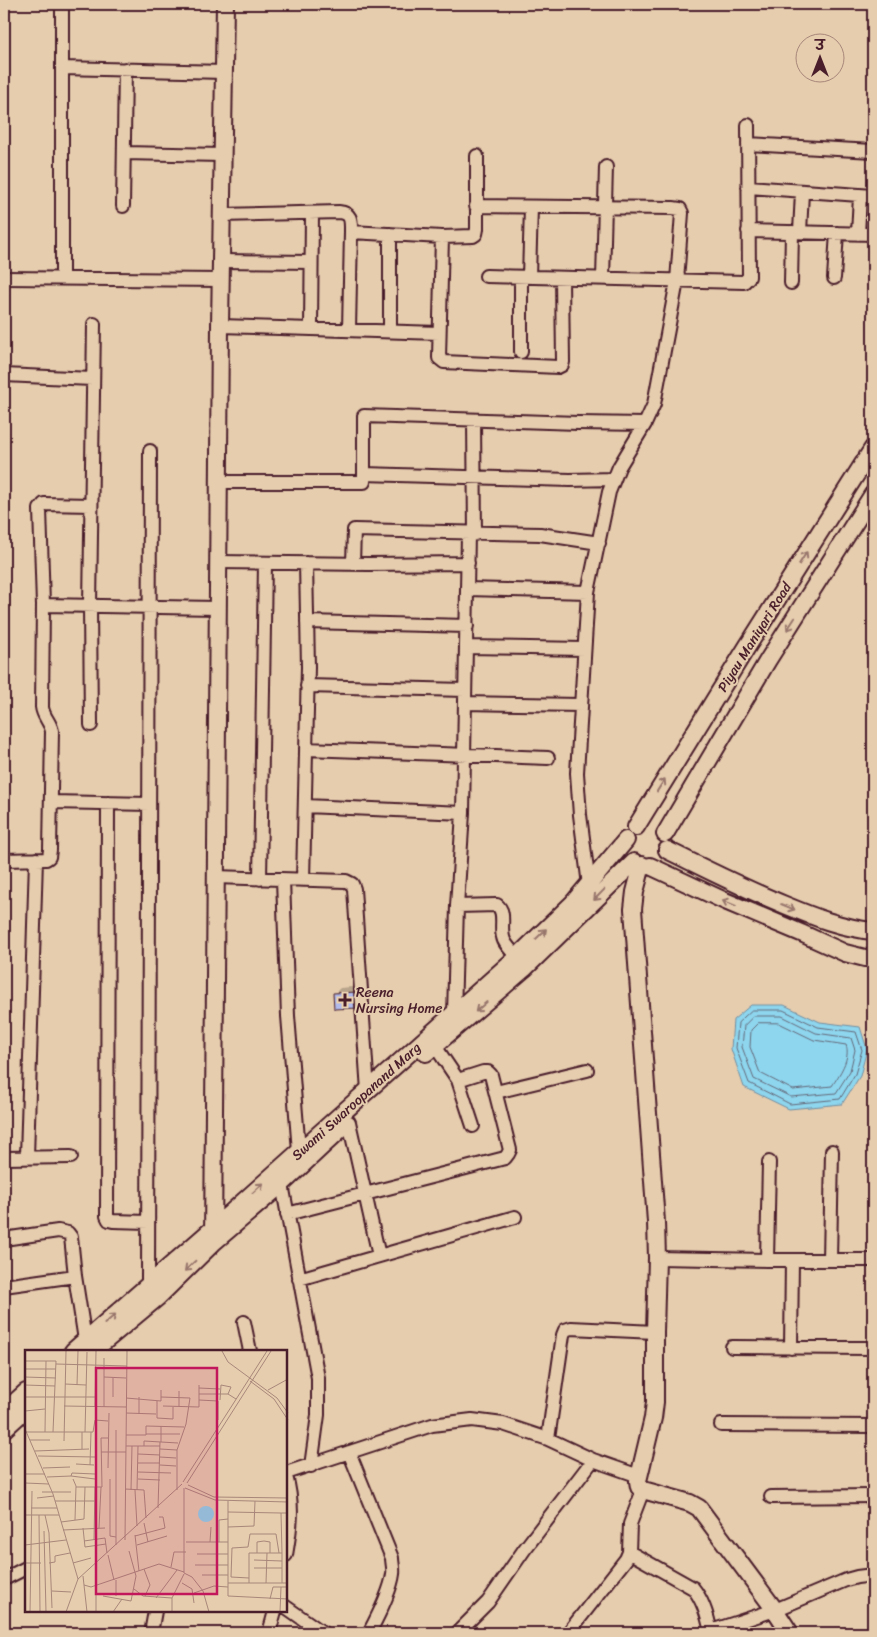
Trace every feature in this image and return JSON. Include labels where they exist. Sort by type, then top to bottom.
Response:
[{"type":"street","points":[[62,4],[62,278]]},
{"type":"street","points":[[213,1236],[218,482],[225,4]]},
{"type":"street","points":[[62,68],[224,72]]},
{"type":"street","points":[[123,206],[126,69]]},
{"type":"street","points":[[486,276],[744,282],[749,277],[748,125]]},
{"type":"street","points":[[748,144],[873,151]]},
{"type":"street","points":[[124,154],[222,155]]},
{"type":"street","points":[[351,232],[442,237],[476,234],[477,156]]},
{"type":"street","points":[[603,279],[606,167]]},
{"type":"street","points":[[748,187],[873,196]]},
{"type":"street","points":[[791,283],[802,192]]},
{"type":"street","points":[[858,234],[860,196]]},
{"type":"street","points":[[476,206],[680,209],[682,213],[677,281],[654,404],[645,424],[613,479],[588,592],[578,784],[589,885]]},
{"type":"street","points":[[521,352],[531,207]]},
{"type":"street","points":[[221,215],[345,212],[349,215],[351,219],[349,330]]},
{"type":"street","points":[[311,329],[312,213]]},
{"type":"street","points":[[748,231],[873,234]]},
{"type":"street","points":[[834,278],[837,233]]},
{"type":"street","points":[[390,234],[390,331]]},
{"type":"street","points":[[442,237],[439,358],[444,362],[558,367],[562,365],[562,278]]},
{"type":"street","points":[[221,261],[311,262]]},
{"type":"street","points":[[4,278],[220,280]]},
{"type":"street","points":[[91,724],[90,606],[94,324]]},
{"type":"street","points":[[220,326],[439,333]]},
{"type":"street","points":[[4,375],[92,379]]},
{"type":"street","points":[[218,482],[364,482],[364,416],[645,424]]},
{"type":"street","points":[[454,1014],[457,906],[463,813],[468,563],[476,477],[474,420]]},
{"type":"street","name":"Piyau Maniyari Road","points":[[631,833],[873,448]]},
{"type":"street","points":[[148,1285],[150,451]]},
{"type":"street","points":[[364,474],[570,480],[613,479]]},
{"type":"street","name":"Piyau Maniyari Road","points":[[666,842],[768,660],[873,494]]},
{"type":"street","points":[[4,860],[36,860],[50,857],[52,731],[50,723],[44,717],[42,708],[43,605],[40,509],[44,504],[51,503],[91,505]]},
{"type":"street","points":[[353,564],[354,530],[540,534],[599,543]]},
{"type":"street","points":[[218,562],[306,564],[468,563]]},
{"type":"street","points":[[260,879],[265,563]]},
{"type":"street","points":[[304,880],[307,686],[306,564]]},
{"type":"street","points":[[467,589],[588,592]]},
{"type":"street","points":[[43,605],[218,608]]},
{"type":"street","points":[[307,622],[467,626]]},
{"type":"street","points":[[466,647],[584,649]]},
{"type":"street","points":[[307,686],[466,690]]},
{"type":"street","points":[[465,703],[581,705]]},
{"type":"street","points":[[306,748],[548,758]]},
{"type":"street","points":[[52,802],[149,804]]},
{"type":"street","points":[[108,804],[107,1216],[109,1220],[113,1221],[148,1222]]},
{"type":"street","points":[[305,806],[463,813]]},
{"type":"street","points":[[873,931],[859,930],[826,922],[743,888],[666,842],[659,828],[652,824],[643,824],[631,833],[626,848],[629,856],[642,864],[844,953],[873,958]]},
{"type":"street","name":"Swami Swaroopanand Marg","points":[[87,1349],[158,1297],[213,1236],[299,1151],[517,957],[573,903],[631,833]]},
{"type":"street","points":[[642,864],[658,863],[664,857],[666,842]]},
{"type":"street","points":[[27,1157],[36,860]]},
{"type":"street","points":[[568,1633],[622,1566],[629,1552],[630,1524],[641,1483],[655,1402],[656,1222],[633,909],[642,864]]},
{"type":"street","name":"Swami Swaroopanand Marg","points":[[87,1349],[148,1285],[282,1184],[349,1122],[642,864]]},
{"type":"street","points":[[215,877],[346,881],[352,884],[354,889],[368,1091]]},
{"type":"street","points":[[283,880],[288,1016],[299,1151]]},
{"type":"street","points":[[457,906],[497,905],[500,907],[504,940],[517,957]]},
{"type":"street","points":[[435,1046],[458,1080],[473,1126]]},
{"type":"street","points":[[496,1092],[588,1070]]},
{"type":"street","points":[[287,1214],[505,1158],[510,1150],[491,1075],[488,1072],[458,1080]]},
{"type":"street","points":[[349,1122],[379,1256]]},
{"type":"street","points":[[830,1260],[832,1151]]},
{"type":"street","points":[[4,1158],[71,1157]]},
{"type":"street","points":[[767,1260],[769,1162]]},
{"type":"street","points":[[282,1184],[319,1391],[318,1415],[311,1466]]},
{"type":"street","points":[[299,1279],[515,1217]]},
{"type":"street","points":[[4,1239],[58,1231],[68,1233],[71,1238],[87,1349]]},
{"type":"street","points":[[657,1258],[873,1260]]},
{"type":"street","points":[[791,1348],[792,1260]]},
{"type":"street","points":[[4,1286],[75,1276]]},
{"type":"street","points":[[244,1322],[250,1350]]},
{"type":"street","points":[[548,1439],[565,1330],[571,1328],[654,1332]]},
{"type":"street","points":[[732,1347],[873,1348]]},
{"type":"street","points":[[4,1412],[25,1393]]},
{"type":"street","points":[[4,1429],[25,1410]]},
{"type":"street","points":[[288,1474],[432,1425],[472,1420],[503,1424],[548,1439],[699,1508],[790,1633]]},
{"type":"street","points":[[722,1425],[873,1426]]},
{"type":"street","points":[[349,1452],[392,1558],[393,1568],[389,1586],[370,1633]]},
{"type":"street","points":[[457,1633],[488,1602],[524,1550],[593,1460]]},
{"type":"street","points":[[288,1485],[292,1506],[292,1524],[288,1545]]},
{"type":"street","points":[[771,1497],[873,1496]]},
{"type":"street","points":[[629,1552],[693,1588],[699,1595],[711,1632],[775,1610],[846,1580],[873,1576]]},
{"type":"street","points":[[4,1578],[25,1568]]},
{"type":"street","points":[[288,1608],[323,1633]]},
{"type":"street","points":[[151,1633],[155,1612]]},
{"type":"street","points":[[269,1633],[275,1612]]},
{"type":"water","points":[[751,1005],[784,1005],[820,1022],[860,1027],[867,1049],[860,1076],[842,1104],[789,1109],[744,1087],[731,1049],[733,1020]]},
{"type":"building","points":[[358,992],[359,1008],[334,1009],[333,993]]},
{"type":"place","name":"Reena Nursing Home","points":[[345,1000]]}]
